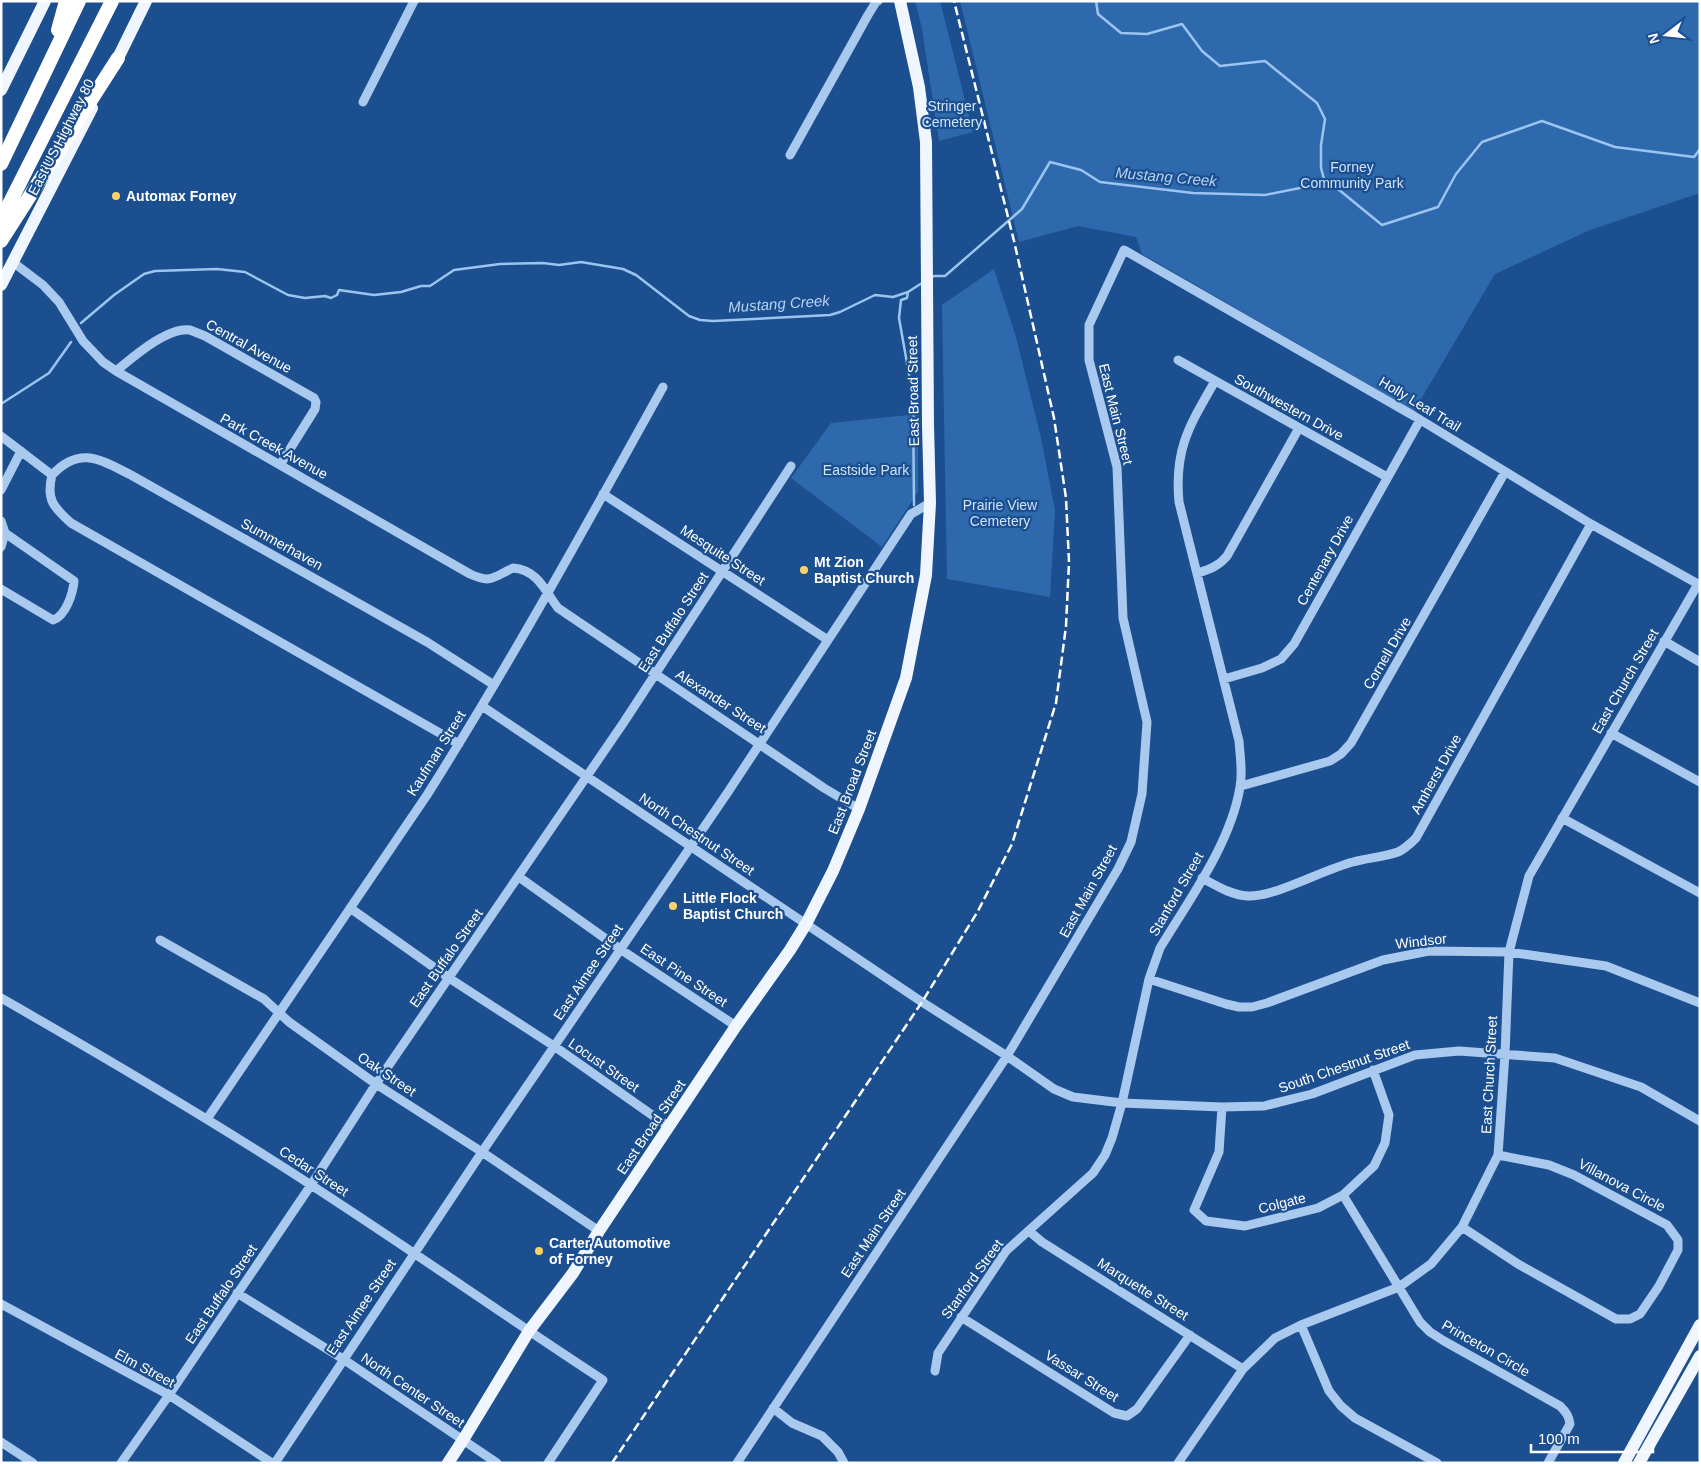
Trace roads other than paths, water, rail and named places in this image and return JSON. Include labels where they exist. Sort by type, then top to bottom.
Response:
[{"type":"highway","points":[[44,76],[66,1]]},
{"type":"highway","points":[[1,164],[79,1]]},
{"type":"highway","points":[[1,220],[112,1]]},
{"type":"highway","points":[[1,241],[118,58]]},
{"type":"main road","points":[[1,90],[45,1]]},
{"type":"main road","name":"East US Highway 80","points":[[1,285],[14,263],[146,1]]},
{"type":"main road","name":"East Broad Street","points":[[448,1463],[529,1331],[573,1273],[599,1231],[806,924],[833,872],[859,809],[906,678],[926,574],[930,503],[928,264],[926,142],[919,87],[900,1]]},
{"type":"main road","points":[[1624,1463],[1700,1325]]},
{"type":"main road","points":[[1639,1463],[1700,1356]]},
{"type":"street","points":[[363,102],[414,1]]},
{"type":"street","points":[[790,154],[872,8],[878,1]]},
{"type":"street","name":"Holly Leaf Trail","points":[[1124,250],[1420,420],[1591,524],[1699,584]]},
{"type":"street","name":"East Main Street","points":[[737,1463],[1007,1056],[1118,869],[1131,842],[1142,794],[1147,722],[1123,618],[1117,467],[1089,360],[1089,326],[1124,250]]},
{"type":"street","name":"Park Creek Avenue","points":[[14,263],[43,284],[59,302],[83,341],[116,371],[470,574],[481,579],[491,580],[513,568],[520,568],[541,582],[547,594]]},
{"type":"street","name":"Central Avenue","points":[[116,371],[160,338],[181,330],[189,330],[205,336],[314,398],[316,402],[314,409],[280,466]]},
{"type":"street","name":"Southwestern Drive","points":[[1178,360],[1387,477]]},
{"type":"street","name":"Stanford Street","points":[[935,1371],[938,1352],[1006,1251],[1093,1174],[1105,1155],[1122,1103],[1149,979],[1160,948],[1222,844],[1241,786],[1239,741],[1180,502],[1178,483],[1183,441],[1192,420],[1215,380]]},
{"type":"street","name":"Kaufman Street","points":[[207,1119],[427,795],[459,744],[547,594],[663,387]]},
{"type":"street","name":"Centenary Drive","points":[[1224,679],[1262,668],[1281,659],[1294,644],[1420,420]]},
{"type":"street","points":[[1198,573],[1211,569],[1221,563],[1227,556],[1299,428]]},
{"type":"street","points":[[1,436],[52,475],[49,494],[54,507],[71,522],[459,744]]},
{"type":"street","points":[[1,490],[21,452]]},
{"type":"street","name":"Summerhaven","points":[[52,475],[73,459],[97,458],[131,475],[418,637],[494,685]]},
{"type":"street","name":"East Buffalo Street","points":[[121,1463],[311,1185],[376,1084],[656,675],[791,466]]},
{"type":"street","name":"Cornell Drive","points":[[1241,786],[1330,761],[1351,744],[1505,472]]},
{"type":"street","name":"Mesquite Street","points":[[603,494],[828,640]]},
{"type":"street","name":"East Aimee Street","points":[[273,1463],[691,846],[911,514],[930,503]]},
{"type":"street","points":[[1,521],[5,533],[1,548]]},
{"type":"street","name":"Amherst Drive","points":[[1202,878],[1234,894],[1250,896],[1267,893],[1352,862],[1397,852],[1407,847],[1416,838],[1591,524]]},
{"type":"street","points":[[1,588],[53,620],[65,608],[72,592],[74,581],[5,533]]},
{"type":"street","name":"East Church Street","points":[[1178,1463],[1243,1369],[1275,1338],[1301,1325],[1399,1287],[1431,1264],[1462,1227],[1498,1155],[1505,1054],[1509,952],[1529,876],[1610,733],[1699,584]]},
{"type":"street","name":"Alexander Street","points":[[547,594],[558,608],[824,788],[859,809]]},
{"type":"street","points":[[1664,641],[1700,662]]},
{"type":"street","name":"North Chestnut Street","points":[[482,706],[922,1002]]},
{"type":"street","points":[[1610,733],[1700,782]]},
{"type":"street","points":[[1562,818],[1700,893]]},
{"type":"street","name":"East Pine Street","points":[[519,877],[620,949],[736,1026]]},
{"type":"street","name":"Locust Street","points":[[350,908],[448,978],[554,1046],[669,1127]]},
{"type":"street","name":"Oak Street","points":[[160,940],[264,999],[279,1013],[376,1084],[482,1152],[599,1231]]},
{"type":"street","name":"Windsor","points":[[1149,979],[1226,1004],[1252,1006],[1267,1003],[1367,965],[1407,955],[1429,951],[1509,952],[1606,966],[1700,1004]]},
{"type":"street","name":"Cedar Street","points":[[1,998],[207,1119],[311,1185],[603,1380],[548,1463]]},
{"type":"street","name":"South Chestnut Street","points":[[922,1002],[1007,1056],[1054,1089],[1073,1097],[1122,1103],[1222,1107],[1264,1106],[1312,1094],[1415,1055],[1459,1051],[1555,1058],[1641,1088],[1700,1121]]},
{"type":"street","name":"Colgate","points":[[1222,1107],[1218,1152],[1194,1210],[1206,1220],[1245,1226],[1318,1208],[1343,1195],[1374,1166],[1385,1143],[1388,1114],[1373,1070]]},
{"type":"street","name":"Villanova Circle","points":[[1462,1227],[1518,1264],[1616,1319],[1630,1319],[1640,1314],[1667,1272],[1678,1250],[1678,1240],[1667,1225],[1562,1169],[1498,1155]]},
{"type":"street","name":"Princeton Circle","points":[[1343,1195],[1420,1322],[1430,1332],[1560,1406],[1565,1411],[1569,1417],[1570,1424],[1548,1463]]},
{"type":"street","name":"Marquette Street","points":[[1029,1231],[1042,1242],[1243,1369]]},
{"type":"street","name":"North Center Street","points":[[237,1293],[343,1359],[497,1463]]},
{"type":"street","name":"Elm Street","points":[[1,1304],[169,1395],[273,1463]]},
{"type":"street","name":"Vassar Street","points":[[961,1317],[1114,1413],[1127,1416],[1137,1409],[1190,1335]]},
{"type":"street","points":[[1301,1325],[1329,1391],[1341,1406],[1355,1418],[1437,1463]]},
{"type":"street","points":[[773,1408],[792,1423],[822,1436],[838,1452],[844,1463]]},
{"type":"street","points":[[1,1442],[32,1463]]},
{"type":"waterway","points":[[1096,1],[1098,14],[1121,33],[1147,34],[1182,24],[1202,51],[1220,66],[1265,61],[1317,103],[1325,119],[1321,145],[1321,168],[1325,183]]},
{"type":"waterway","name":"Mustang Creek","points":[[931,278],[934,276],[945,276],[1022,209],[1050,162],[1081,170],[1100,182],[1193,193],[1265,195],[1325,183],[1338,189],[1382,225],[1438,207],[1456,174],[1482,142],[1542,121],[1615,147],[1694,157],[1700,149]]},
{"type":"waterway","name":"Mustang Creek","points":[[81,323],[114,295],[144,274],[155,271],[217,269],[245,272],[288,295],[305,298],[325,296],[331,298],[337,295],[339,290],[374,295],[430,286],[454,270],[500,264],[543,263],[559,265],[581,262],[623,269],[636,275],[689,316],[700,320],[713,321],[830,315],[875,295],[893,297],[908,292],[922,283]]},
{"type":"waterway","points":[[908,292],[907,298],[901,300],[899,318],[913,397],[914,505]]},
{"type":"waterway","name":"Mustang Creek","points":[[1,404],[49,373],[71,342]]},
{"type":"railway","points":[[612,1463],[922,1002],[978,911],[1012,844],[1056,703],[1066,626],[1069,562],[1066,498],[1054,418],[1014,241],[954,1]]},
{"type":"place","name":"Automax Forney","points":[[116,196]]},
{"type":"place","name":"Mt Zion Baptist Church","points":[[804,570]]},
{"type":"place","name":"Little Flock Baptist Church","points":[[673,906]]},
{"type":"place","name":"Carter Automotive of Forney","points":[[539,1251]]},
{"type":"park label","name":"Stringer Cemetery","points":[[952,114]]},
{"type":"park label","name":"Forney Community Park","points":[[1352,176]]},
{"type":"park label","name":"Eastside Park","points":[[866,470]]},
{"type":"park label","name":"Prairie View Cemetery","points":[[1000,514]]}]
